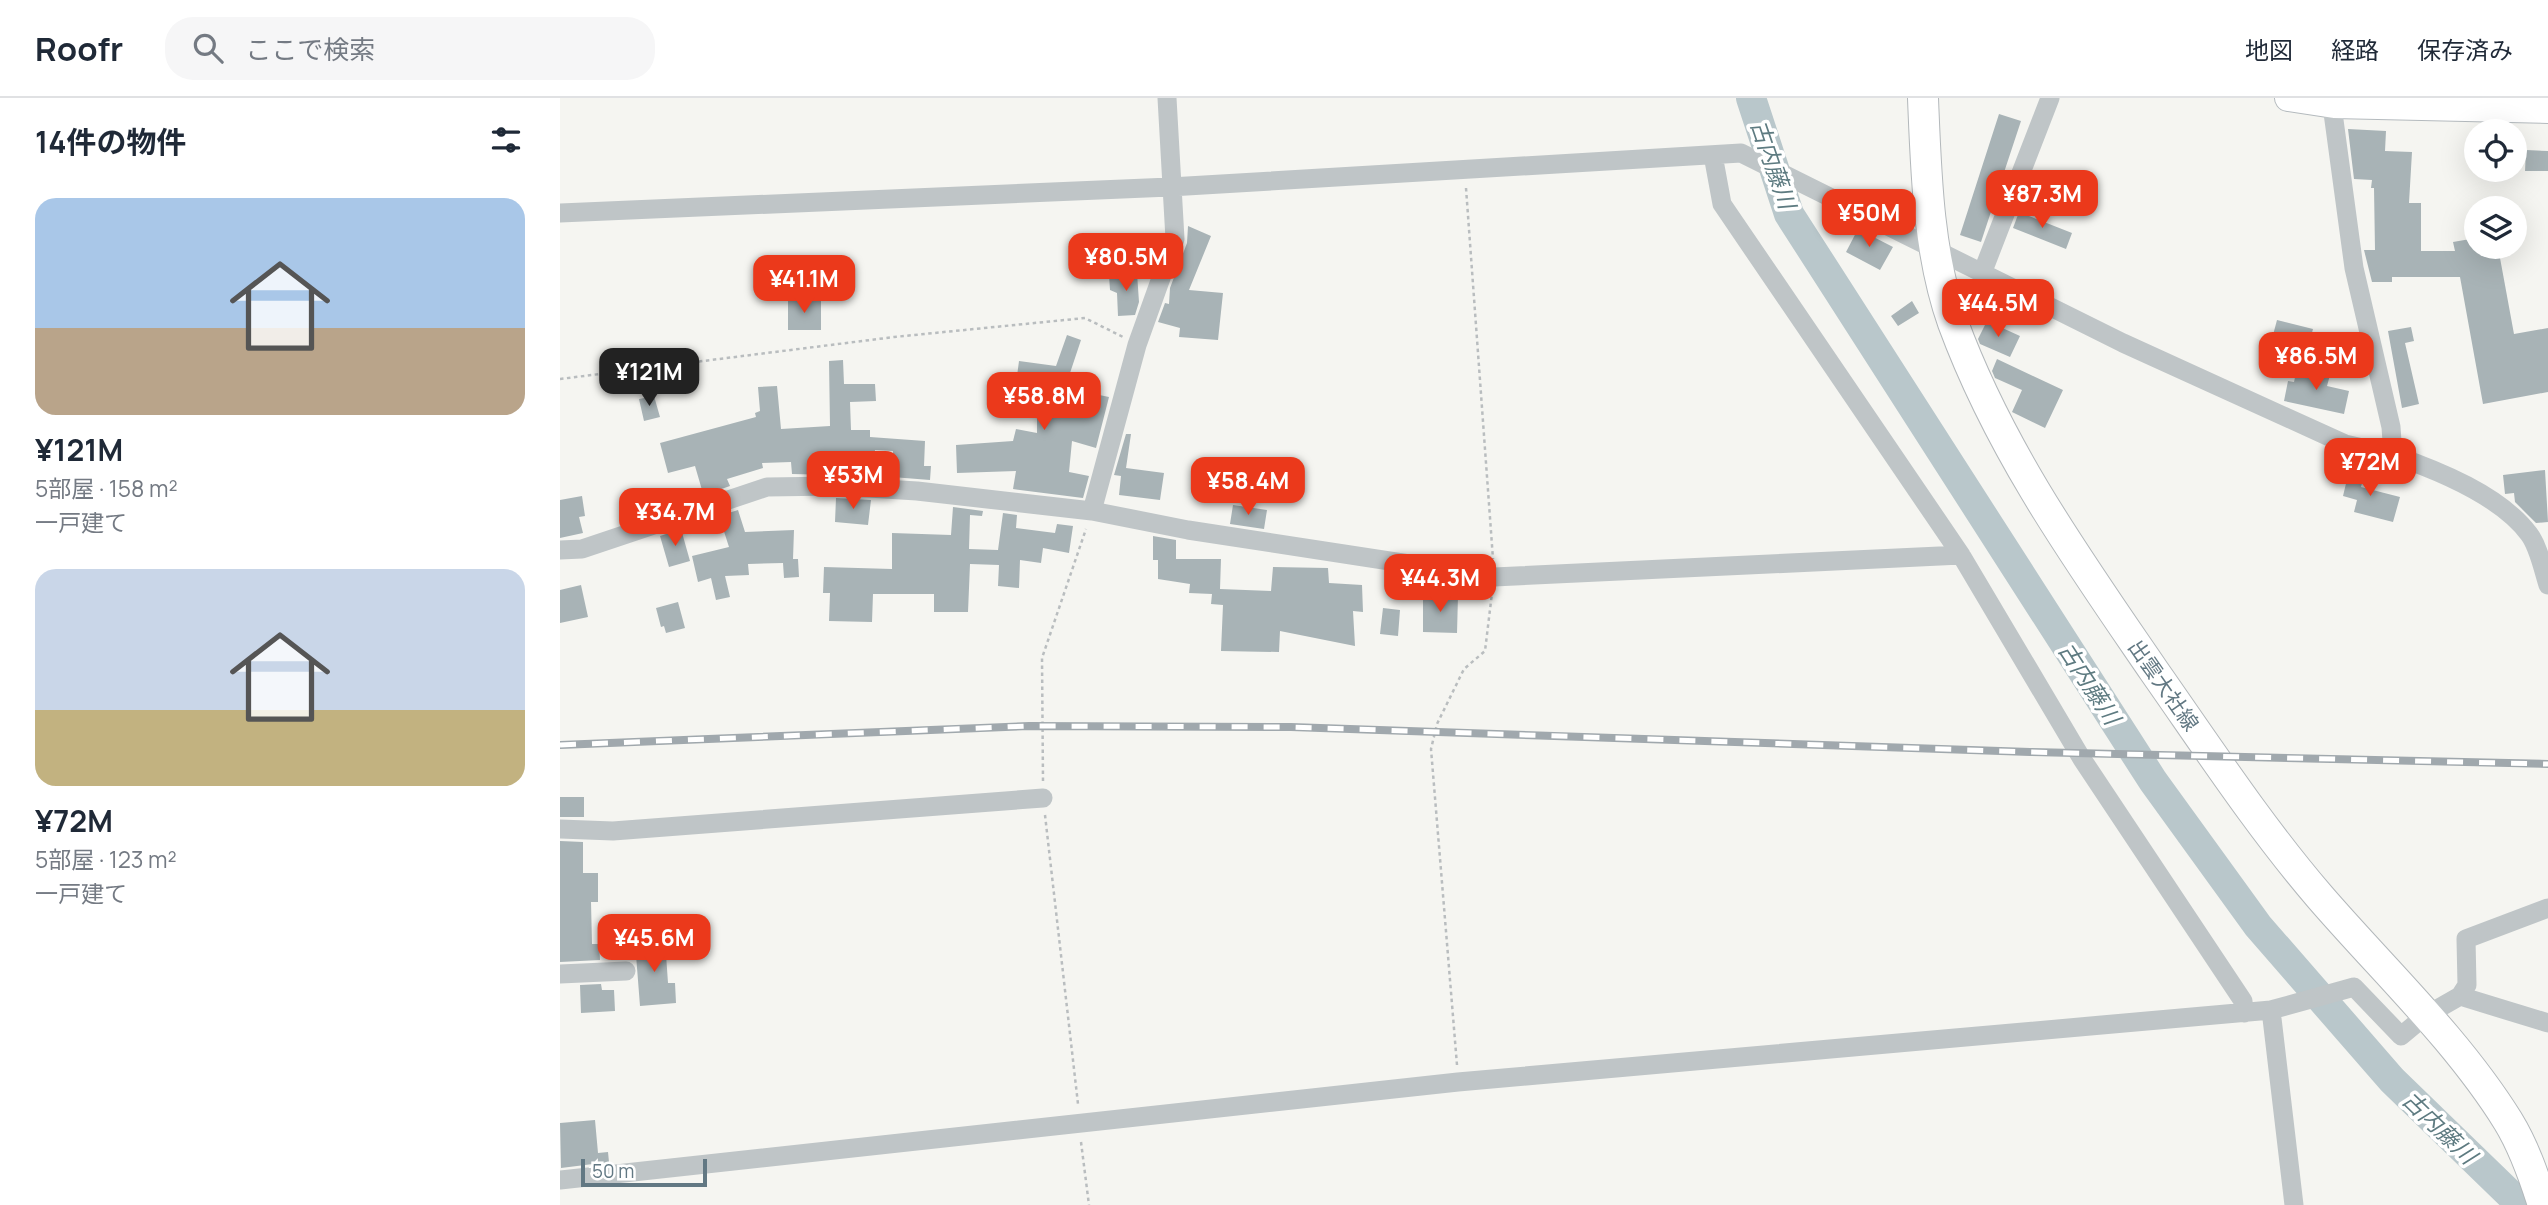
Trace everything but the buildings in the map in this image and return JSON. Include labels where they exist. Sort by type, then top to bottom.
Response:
[{"type":"main road","name":"出雲大社線","points":[[1923,98],[1925,163],[1936,250],[1958,333],[1998,429],[2050,521],[2268,835],[2465,1060],[2509,1122],[2531,1169],[2543,1205]]},
{"type":"main road","points":[[2288,98],[2548,110]]},
{"type":"street","points":[[1092,510],[1137,345],[1175,239],[1167,98]]},
{"type":"street","points":[[1983,271],[2050,98]]},
{"type":"street","points":[[2332,102],[2354,268],[2391,427],[2393,455]]},
{"type":"street","points":[[560,213],[1170,187],[1741,153],[1983,271],[2123,343],[2345,444],[2393,455],[2433,469],[2509,511],[2531,536],[2548,585]]},
{"type":"street","points":[[1723,154],[1722,204],[1961,555],[2082,759],[2243,1001],[2244,1013]]},
{"type":"street","points":[[560,550],[582,549],[767,487],[836,486],[904,490],[1092,510],[1202,533],[1494,577],[1961,555]]},
{"type":"street","points":[[560,829],[613,831],[1043,798]]},
{"type":"street","points":[[560,1181],[1080,1126],[1458,1082],[2244,1013],[2291,1006],[2340,989],[2354,987],[2400,1036],[2425,1016],[2460,996],[2467,985],[2466,939],[2548,908]]},
{"type":"street","points":[[560,974],[626,971]]},
{"type":"street","points":[[2460,996],[2548,1023]]},
{"type":"street","points":[[2271,1010],[2294,1205]]},
{"type":"path","points":[[1458,1082],[1431,750],[1437,724],[1464,669],[1486,651],[1494,577],[1465,169]]},
{"type":"path","points":[[560,379],[894,337],[1085,318],[1137,345]]},
{"type":"path","points":[[1089,1205],[1043,798],[1042,658],[1092,510]]},
{"type":"waterway","name":"古内藤川","points":[[1751,98],[1789,214],[2153,781],[2258,926],[2392,1080],[2521,1205]]},
{"type":"railway","points":[[560,745],[1029,726],[1291,727],[2030,752],[2548,764]]}]
